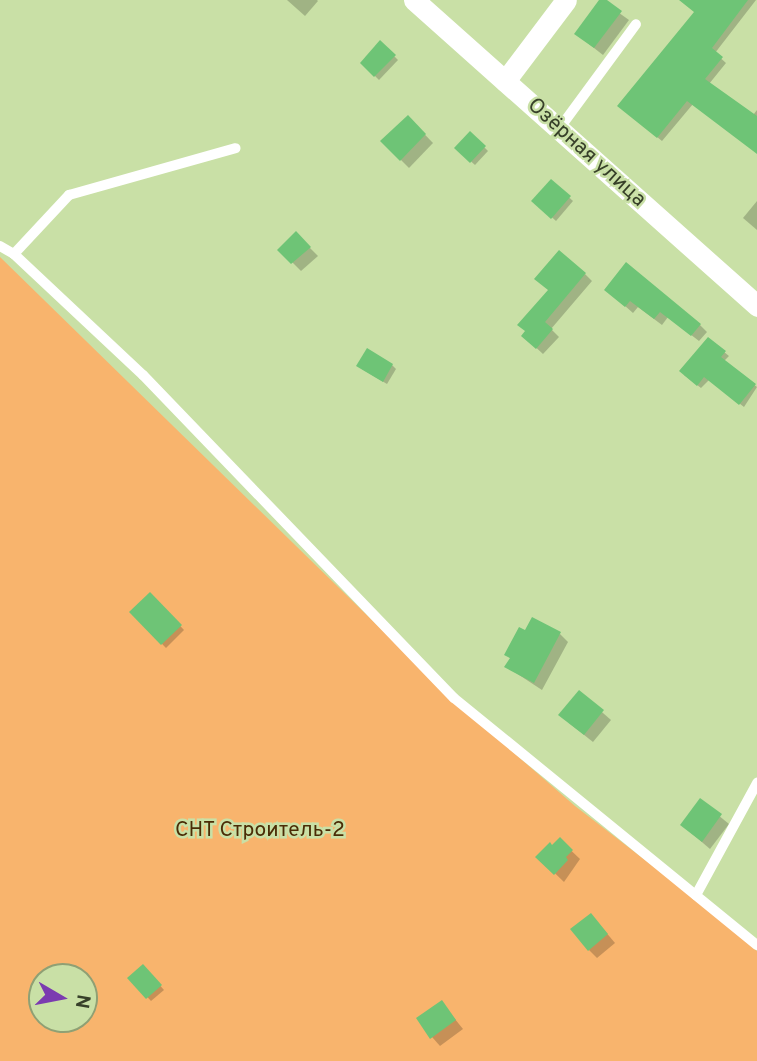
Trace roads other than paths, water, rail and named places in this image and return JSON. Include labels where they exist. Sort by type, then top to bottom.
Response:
[{"type":"street","name":"Озёрная улица","points":[[414,0],[757,306]]},
{"type":"street","points":[[505,81],[566,0]]},
{"type":"lane","points":[[559,129],[636,24]]},
{"type":"lane","points":[[14,254],[69,195],[236,148]]},
{"type":"lane","points":[[0,246],[14,254],[143,375],[453,698],[757,945]]},
{"type":"lane","points":[[696,895],[757,783]]},
{"type":"park label","name":"СНТ Строитель-2","points":[[260,831]]}]
